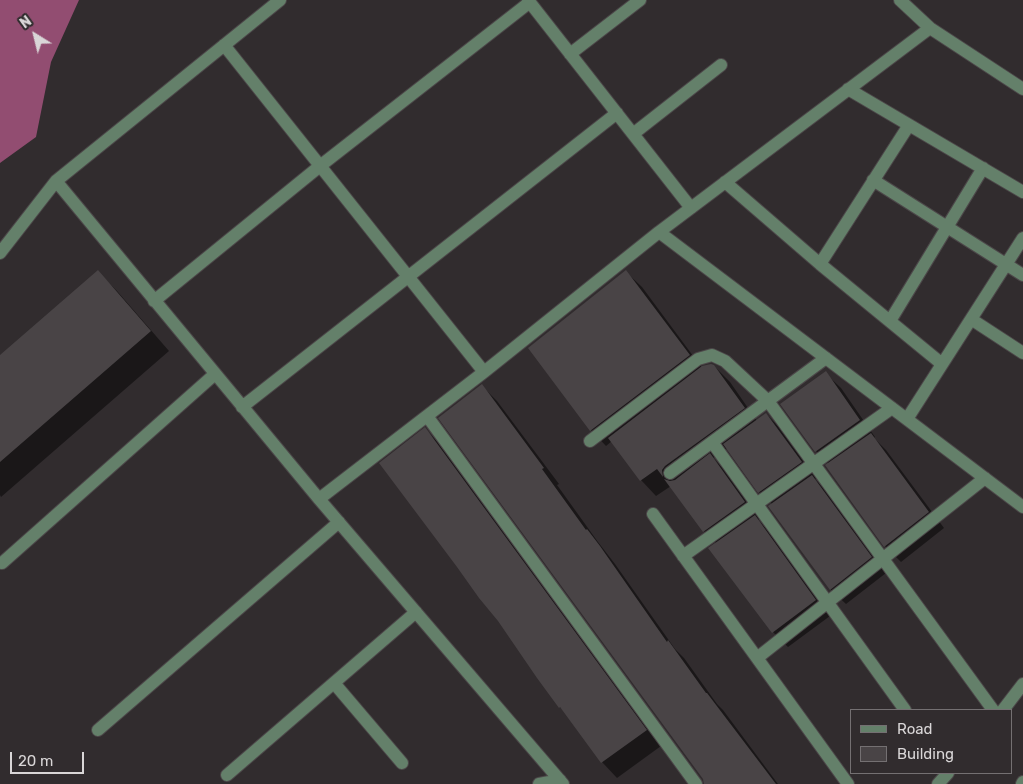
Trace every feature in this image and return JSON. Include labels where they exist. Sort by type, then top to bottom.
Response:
[{"type":"street","points":[[0,253],[56,181],[280,0]]},
{"type":"street","points":[[570,54],[640,0]]},
{"type":"street","points":[[900,0],[930,28],[1023,90]]},
{"type":"street","points":[[154,301],[320,166],[529,1],[691,208]]},
{"type":"street","points":[[319,499],[484,372],[659,232],[930,28]]},
{"type":"street","points":[[224,45],[484,372]]},
{"type":"street","points":[[633,134],[721,66]]},
{"type":"street","points":[[848,89],[1023,192]]},
{"type":"street","points":[[242,407],[617,114]]},
{"type":"street","points":[[820,264],[909,125]]},
{"type":"street","points":[[890,322],[983,168]]},
{"type":"street","points":[[873,180],[1023,275]]},
{"type":"street","points":[[56,181],[319,499],[562,782]]},
{"type":"street","points":[[725,182],[820,264],[942,364]]},
{"type":"street","points":[[659,232],[1023,507]]},
{"type":"street","points":[[907,419],[1023,238]]},
{"type":"street","points":[[971,319],[1023,353]]},
{"type":"street","points":[[590,441],[698,359],[712,355],[725,361],[768,401],[993,709]]},
{"type":"street","points":[[670,473],[826,358]]},
{"type":"street","points":[[2,563],[215,374]]},
{"type":"street","points":[[683,556],[892,408]]},
{"type":"street","points":[[427,416],[696,784]]},
{"type":"street","points":[[712,442],[904,709]]},
{"type":"street","points":[[757,658],[985,478]]},
{"type":"street","points":[[653,514],[848,784]]},
{"type":"street","points":[[98,730],[339,522]]},
{"type":"street","points":[[227,775],[416,612]]},
{"type":"street","points":[[334,683],[402,763]]},
{"type":"street","points":[[1004,709],[1023,684]]},
{"type":"street","points":[[938,784],[947,774]]},
{"type":"street","points":[[540,784],[562,782]]},
{"type":"shaded area","points":[[0,0],[79,0],[51,62],[36,137],[0,163]]},
{"type":"building","points":[[98,270],[151,331],[0,462],[0,355]]},
{"type":"building","points":[[626,270],[690,355],[590,431],[528,348]]},
{"type":"building","points":[[714,365],[745,408],[665,466],[662,470],[663,477],[657,469],[640,481],[608,438],[702,366]]},
{"type":"building","points":[[826,371],[860,420],[815,452],[780,404]]},
{"type":"building","points":[[482,384],[667,642],[668,640],[776,784],[704,784],[703,779],[438,418]]},
{"type":"building","points":[[766,413],[802,462],[758,493],[723,444]]},
{"type":"building","points":[[425,427],[647,730],[601,763],[537,678],[498,621],[379,463]]},
{"type":"building","points":[[871,433],[929,512],[884,547],[825,465]]},
{"type":"building","points":[[710,453],[745,502],[703,532],[664,479],[675,480]]},
{"type":"building","points":[[812,475],[872,557],[830,590],[768,506]]},
{"type":"building","points":[[755,515],[816,600],[772,633],[708,548]]}]
